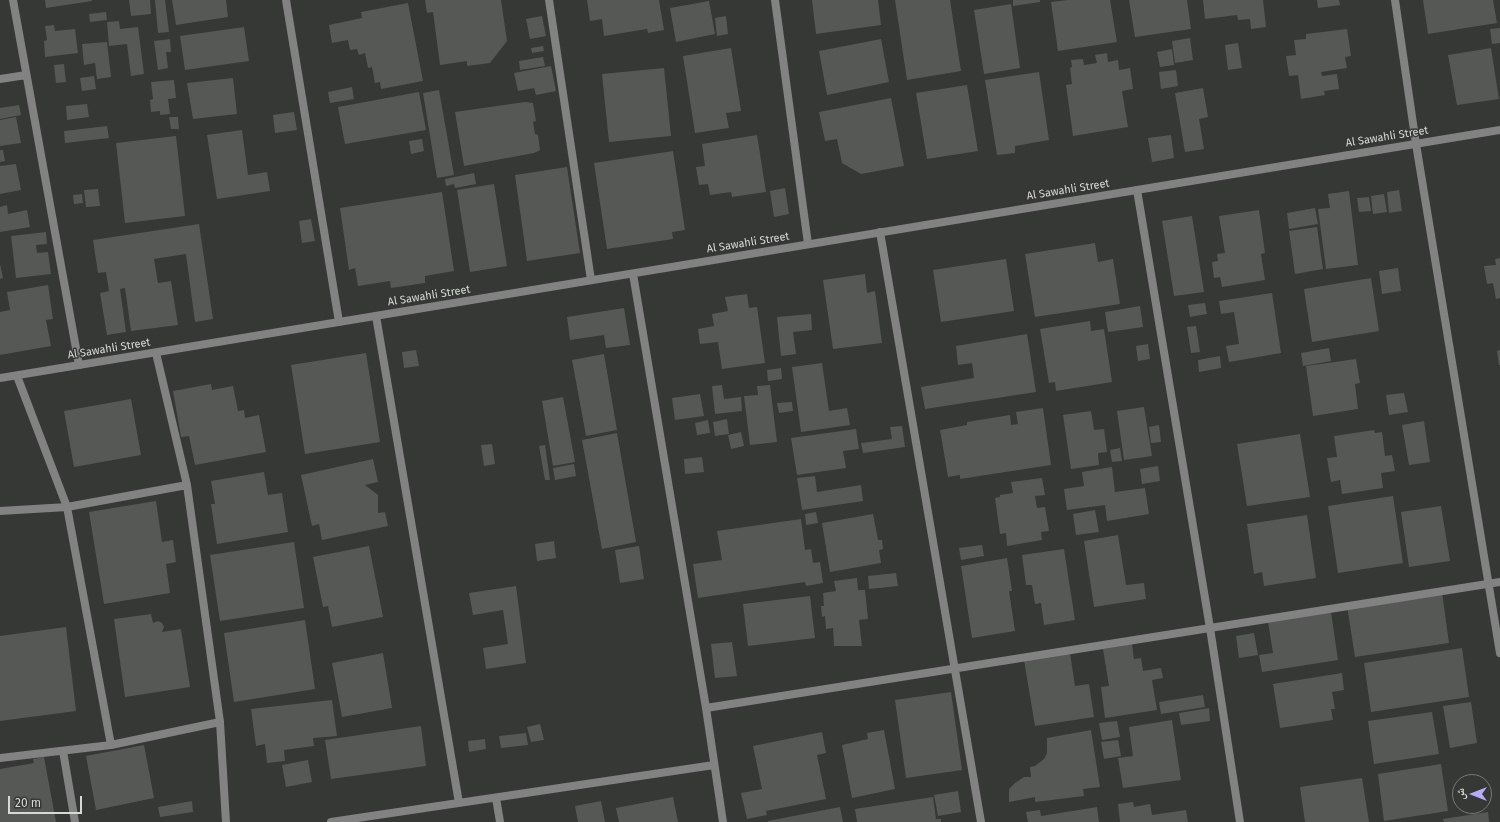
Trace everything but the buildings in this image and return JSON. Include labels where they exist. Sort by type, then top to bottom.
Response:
[{"type":"street","points":[[13,0],[79,365]]},
{"type":"street","points":[[286,0],[339,322]]},
{"type":"street","points":[[549,0],[591,280]]},
{"type":"street","points":[[775,0],[808,244]]},
{"type":"street","points":[[1395,0],[1416,144],[1500,653]]},
{"type":"street","points":[[0,79],[26,75]]},
{"type":"street","name":"Al Sawahli Street","points":[[0,378],[1500,130]]},
{"type":"street","points":[[1137,190],[1210,628],[1240,822]]},
{"type":"street","points":[[880,232],[981,822]]},
{"type":"street","points":[[633,274],[706,708],[723,822]]},
{"type":"street","points":[[376,316],[459,803]]},
{"type":"street","points":[[156,353],[187,485],[220,722],[226,822]]},
{"type":"street","points":[[17,376],[67,507],[112,745]]},
{"type":"street","points":[[0,511],[67,507],[187,485]]},
{"type":"street","points":[[706,708],[1500,582]]},
{"type":"street","points":[[0,758],[112,745],[220,722]]},
{"type":"street","points":[[63,751],[75,822]]},
{"type":"street","points":[[331,822],[714,765]]},
{"type":"street","points":[[496,798],[500,822]]}]
